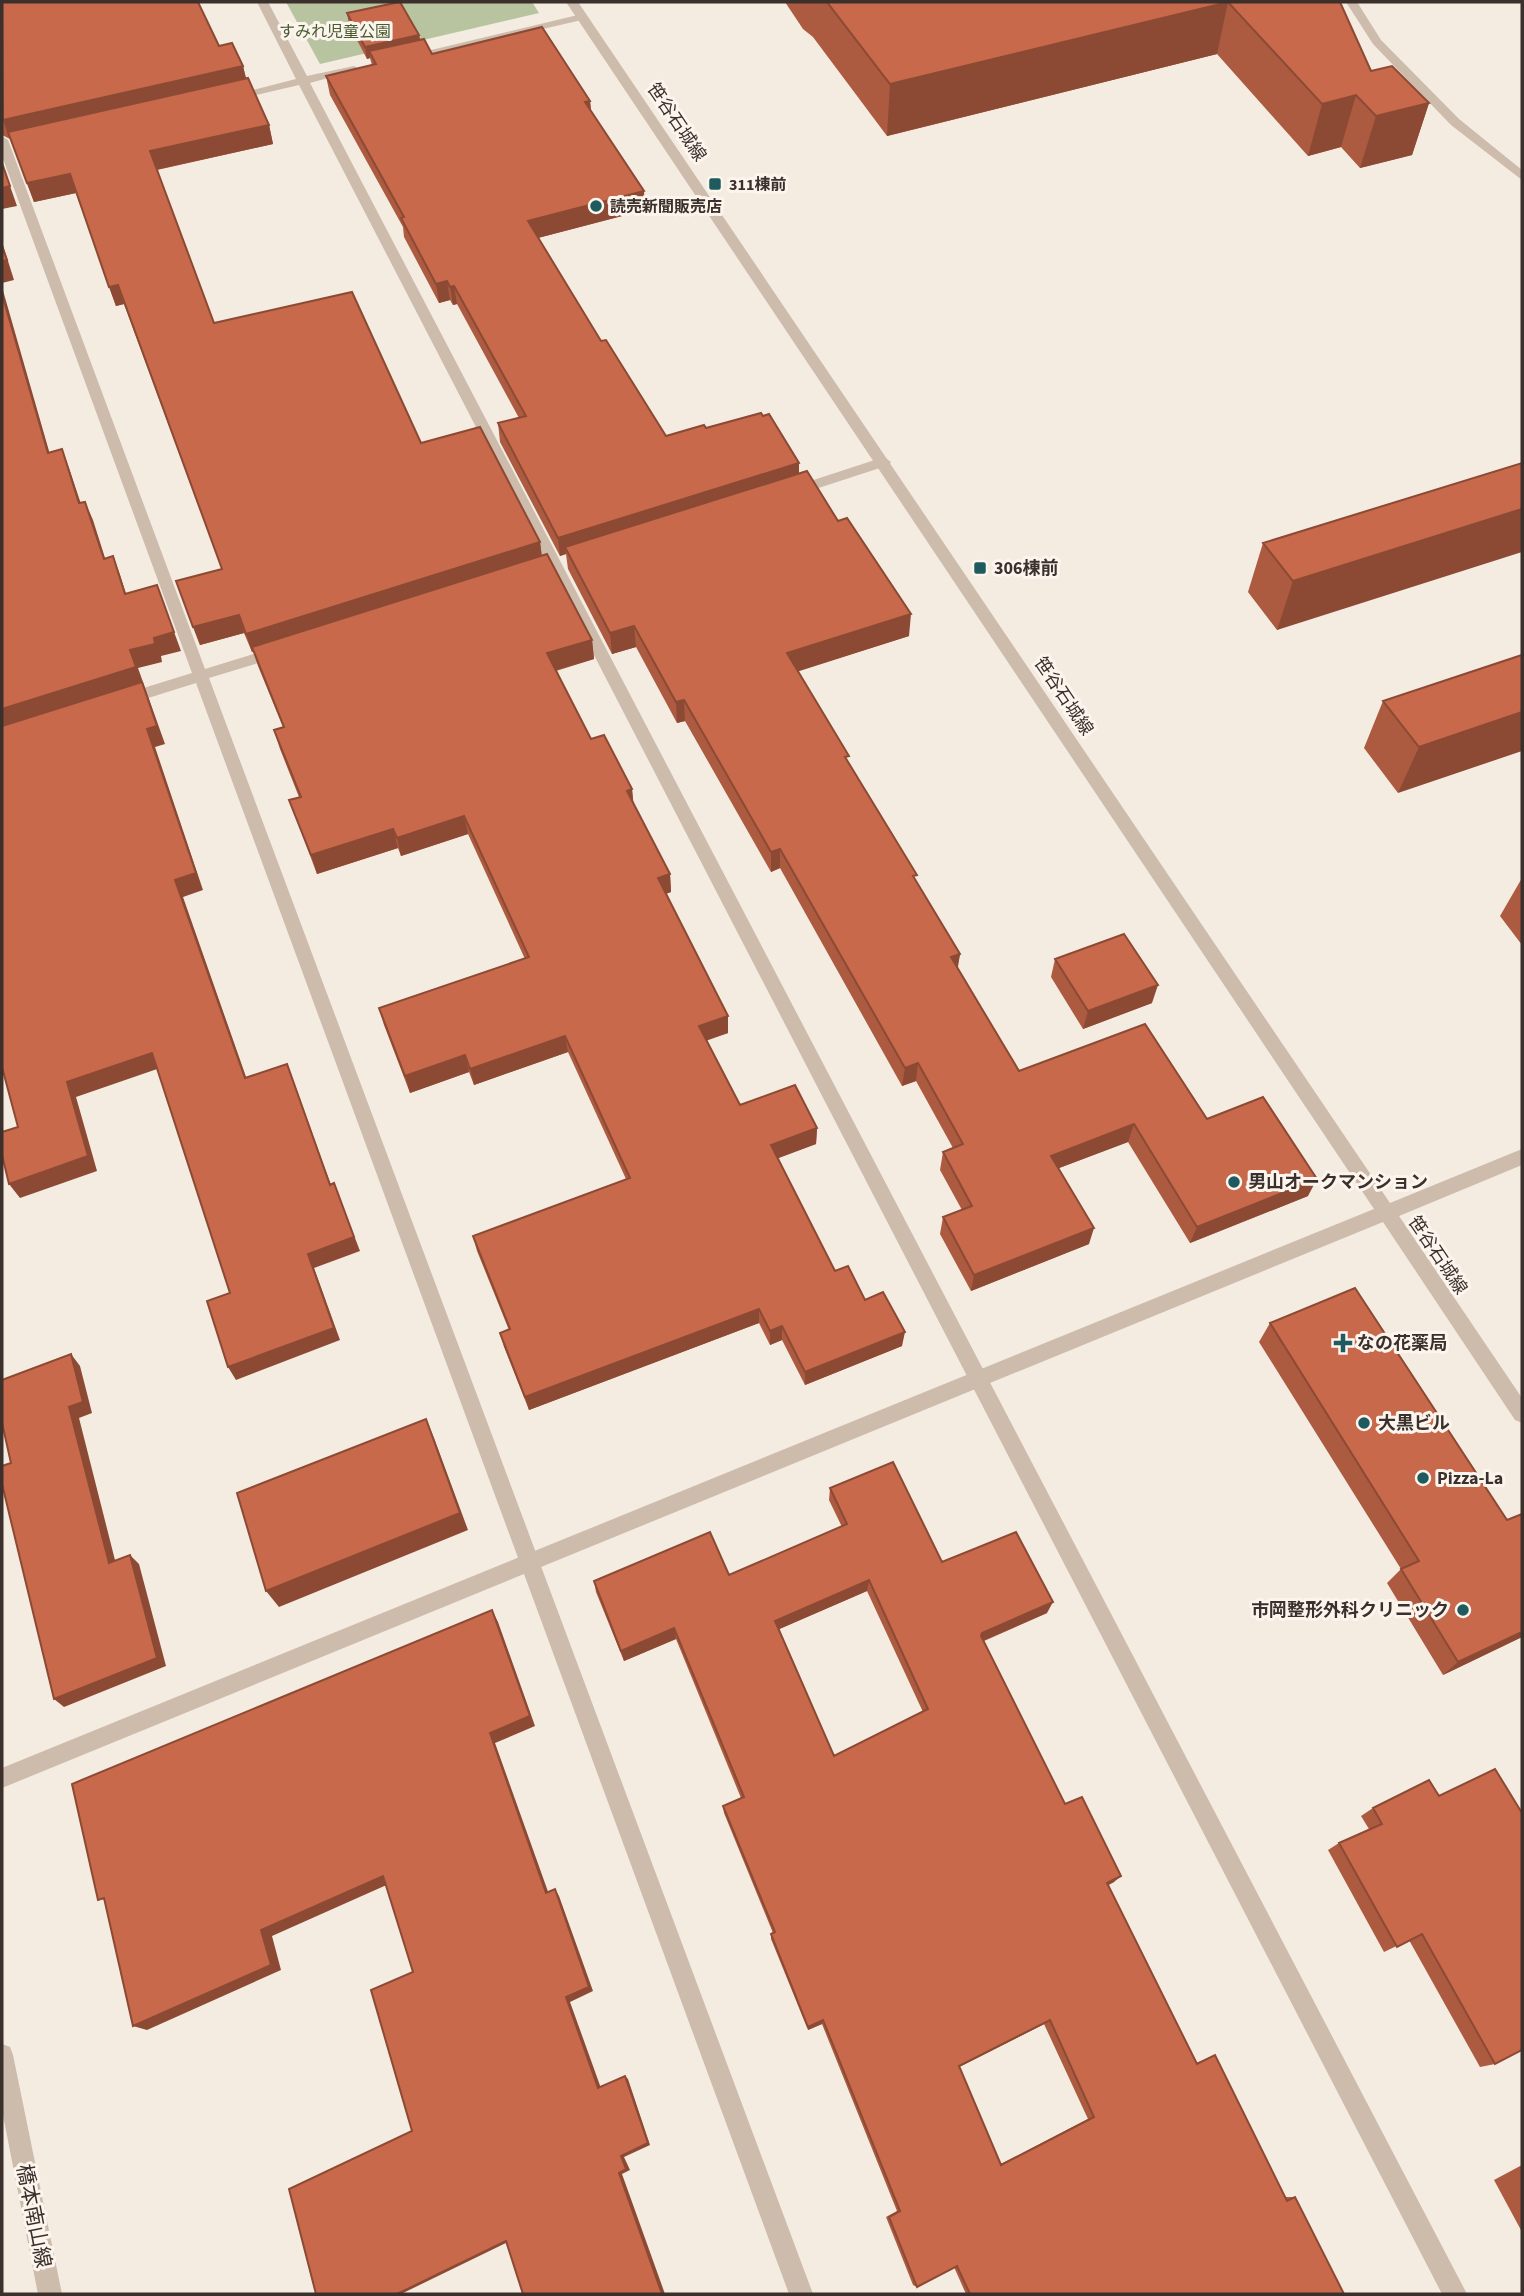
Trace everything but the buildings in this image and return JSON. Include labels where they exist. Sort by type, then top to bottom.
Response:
[{"type":"street","points":[[262,2],[1455,2294]]},
{"type":"street","name":"笹谷石城線","points":[[572,2],[1522,1414]]},
{"type":"street","points":[[1352,2],[1377,42],[1455,122],[1522,176]]},
{"type":"street","points":[[396,60],[582,17]]},
{"type":"street","points":[[222,99],[369,66]]},
{"type":"street","points":[[6,144],[200,675],[801,2294]]},
{"type":"street","points":[[779,495],[884,462]]},
{"type":"street","points":[[108,705],[292,647]]},
{"type":"street","points":[[2,1778],[1522,1157]]},
{"type":"street","name":"橋本南山線","points":[[2,2054],[50,2294]]},
{"type":"green space","name":"すみれ児童公園","points":[[286,2],[532,2],[539,13],[320,64]]},
{"type":"place","name":"311棟前","points":[[715,184]]},
{"type":"place","name":"読売新聞販売店","points":[[596,206]]},
{"type":"place","name":"306棟前","points":[[980,568]]},
{"type":"place","name":"男山オークマンション","points":[[1234,1182]]},
{"type":"place","name":"なの花薬局","points":[[1343,1343]]},
{"type":"place","name":"大黒ビル","points":[[1364,1423]]},
{"type":"place","name":"Pizza-La","points":[[1423,1478]]},
{"type":"place","name":"市岡整形外科クリニック","points":[[1463,1610]]}]
